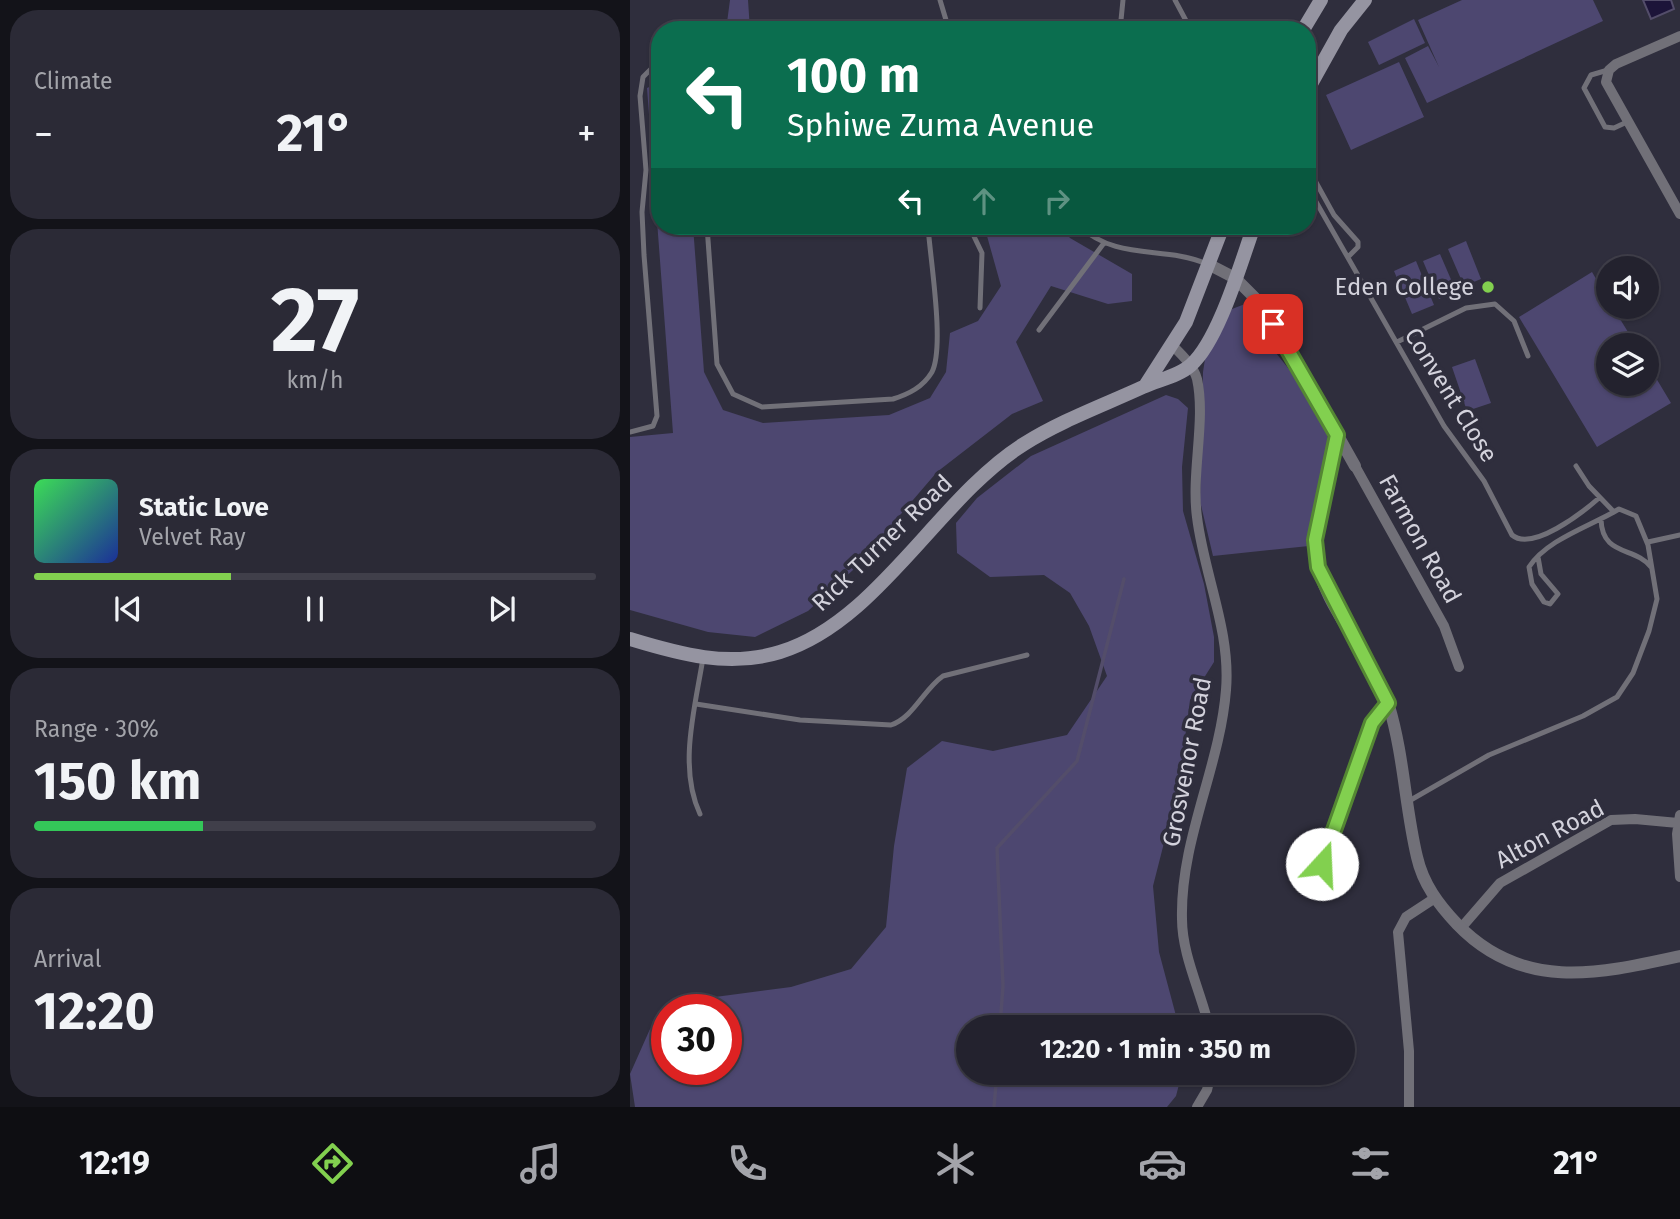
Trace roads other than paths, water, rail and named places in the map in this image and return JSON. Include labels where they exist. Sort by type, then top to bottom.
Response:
[{"type":"main road","points":[[1349,18],[1355,0]]},
{"type":"main road","points":[[1316,75],[1349,18],[1364,0]]},
{"type":"main road","points":[[1308,21],[1318,2]]},
{"type":"main road","points":[[1145,386],[1186,322],[1219,235]]},
{"type":"main road","points":[[1191,366],[1209,338],[1251,235]]},
{"type":"main road","name":"Rick Turner Road","points":[[630,639],[703,658],[756,658],[779,653],[820,635],[863,599],[954,505],[1014,451],[1048,430],[1191,366]]},
{"type":"street","points":[[1680,36],[1616,64],[1608,73],[1607,87],[1680,214]]},
{"type":"street","name":"Farmon Road","points":[[1208,264],[1235,278],[1264,307],[1444,626],[1458,667]]},
{"type":"street","name":"Grosvenor Road","points":[[1172,345],[1191,366],[1199,392],[1195,462],[1197,519],[1226,662],[1222,718],[1191,847],[1181,917],[1185,943],[1206,1015]]},
{"type":"street","points":[[1337,435],[1315,540],[1318,567],[1388,703],[1409,801],[1417,858],[1434,898],[1461,928],[1503,959],[1552,972],[1594,973],[1680,956]]},
{"type":"street","points":[[1331,471],[1355,466]]},
{"type":"street","points":[[1322,864],[1372,723],[1388,703]]},
{"type":"street","points":[[1679,819],[1680,877]]},
{"type":"street","name":"Alton Road","points":[[1461,928],[1500,883],[1611,820],[1679,819]]},
{"type":"street","points":[[1409,1107],[1409,1051],[1398,932],[1406,917],[1434,898]]},
{"type":"street","points":[[1197,1107],[1208,1085]]},
{"type":"lane","points":[[940,0],[946,21]]},
{"type":"lane","points":[[1121,21],[1123,0]]},
{"type":"lane","points":[[1175,0],[1186,21]]},
{"type":"lane","points":[[630,432],[653,426],[657,416],[642,212],[646,170],[640,96],[643,77],[651,69]]},
{"type":"lane","points":[[1608,73],[1591,75],[1584,88],[1586,95],[1605,127],[1614,128],[1628,122]]},
{"type":"lane","points":[[1316,182],[1334,215],[1358,242],[1358,247],[1348,257]]},
{"type":"lane","name":"Convent Close","points":[[1316,202],[1444,426],[1484,481],[1505,524],[1520,541],[1528,542],[1550,532],[1599,498]]},
{"type":"lane","points":[[708,235],[717,364],[733,394],[762,407],[893,399],[910,393],[925,381],[934,366],[936,343],[929,235]]},
{"type":"lane","points":[[973,235],[982,253],[980,308]]},
{"type":"lane","points":[[1089,235],[1128,251],[1195,258],[1208,264]]},
{"type":"lane","points":[[1040,330],[1104,243]]},
{"type":"lane","points":[[1397,342],[1466,308],[1495,304],[1514,321],[1528,356]]},
{"type":"lane","points":[[1576,466],[1599,498],[1614,512]]},
{"type":"lane","points":[[1409,801],[1489,755],[1583,716],[1617,697],[1633,673],[1649,631],[1657,599],[1648,542],[1636,516],[1627,510],[1614,512],[1538,557],[1529,567],[1529,575],[1541,598],[1550,604],[1558,594],[1541,574],[1538,557]]},
{"type":"lane","points":[[1601,519],[1604,534],[1613,546],[1642,557],[1653,570]]},
{"type":"lane","points":[[1648,542],[1680,535]]},
{"type":"lane","points":[[696,704],[800,720],[891,725],[901,721],[934,682],[943,676],[1027,655]]},
{"type":"lane","points":[[700,814],[693,800],[689,759],[703,658]]},
{"type":"waterway","points":[[1001,1015],[1003,986],[997,848],[1077,761],[1124,579]]},
{"type":"waterway","points":[[994,1107],[996,1085]]},
{"type":"place","name":"Eden College","points":[[1488,287]]}]
